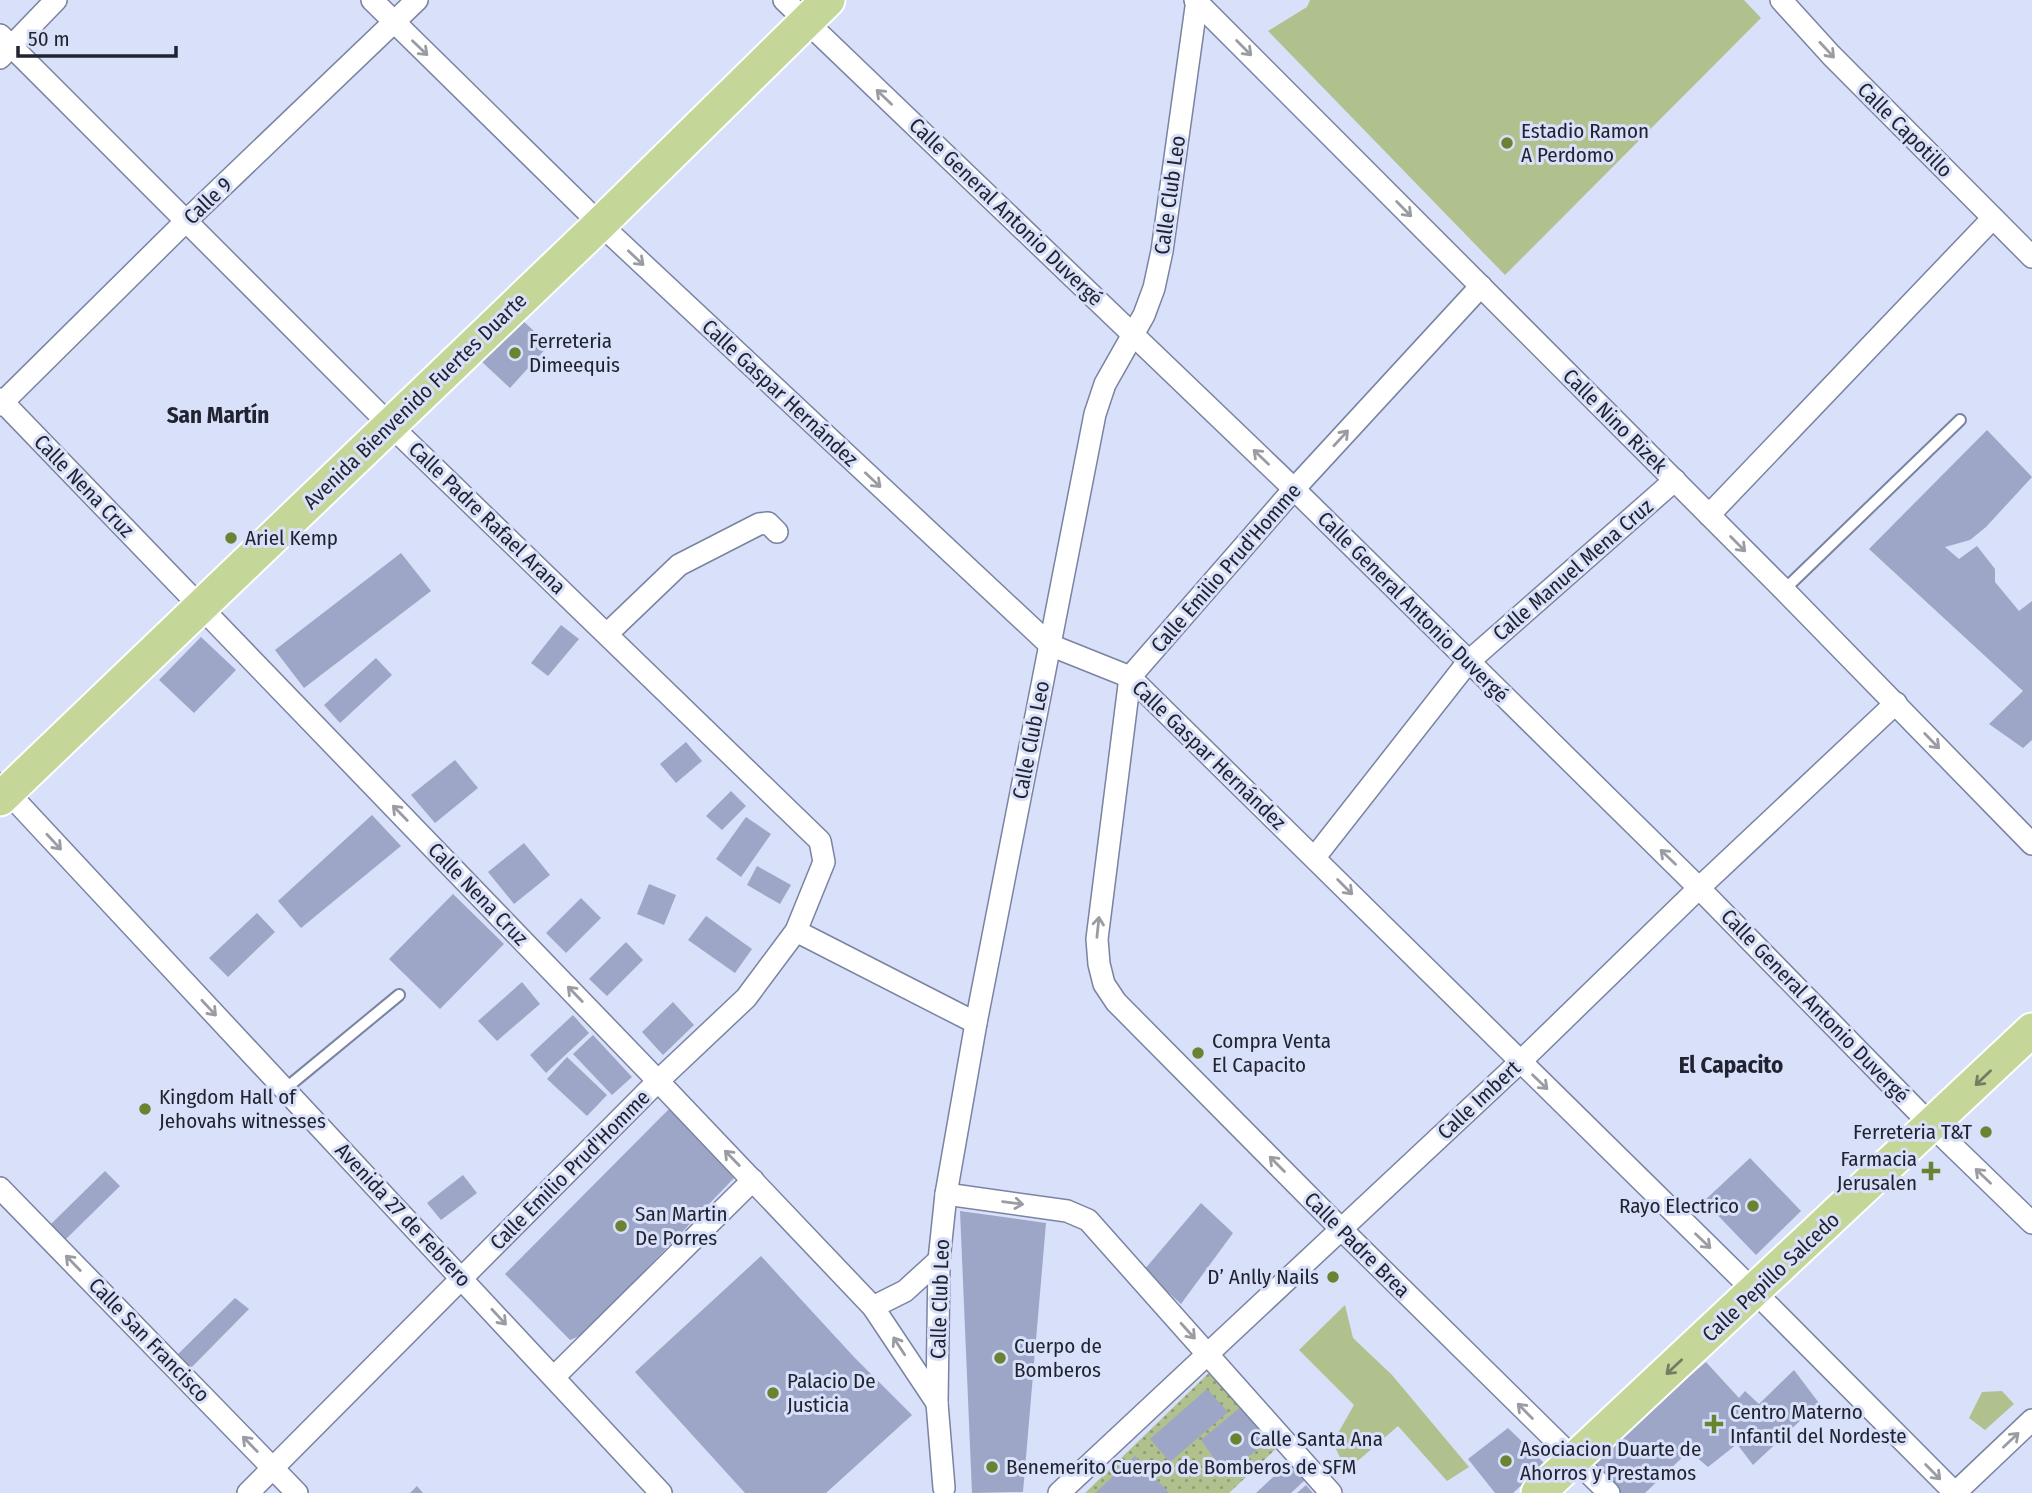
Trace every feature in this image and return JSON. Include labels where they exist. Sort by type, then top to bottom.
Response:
[{"type":"main road","name":"Avenida Bienvenido Fuertes Duarte","points":[[2,792],[201,607],[389,424],[600,225],[806,7]]},
{"type":"main road","name":"Calle Pepillo Salcedo","points":[[1538,1493],[2032,1030]]},
{"type":"street","points":[[4,46],[56,0]]},
{"type":"street","name":"Calle Gaspar Hernández","points":[[372,0],[600,225],[1050,645],[1130,677],[1755,1292],[1955,1493]]},
{"type":"street","name":"Calle 9","points":[[1,402],[418,0]]},
{"type":"street","name":"Calle Nino Rizek","points":[[1196,0],[1709,514],[2032,844]]},
{"type":"street","name":"Calle Club Leo","points":[[944,1491],[937,1404],[939,1260],[946,1194],[976,1023],[1094,414],[1105,384],[1144,316],[1154,288],[1162,251],[1196,0]]},
{"type":"street","name":"Calle Capotillo","points":[[1781,0],[1831,55],[2032,257]]},
{"type":"street","name":"Calle General Antonio Duvergé","points":[[806,7],[1133,334],[1699,888],[1932,1126],[2032,1223]]},
{"type":"street","name":"Calle Padre Rafael Arana","points":[[4,46],[820,841],[824,852]]},
{"type":"street","points":[[1709,514],[1993,218]]},
{"type":"street","name":"Calle Emilio Prud'Homme","points":[[1130,677],[1294,489],[1481,286]]},
{"type":"street","name":"Calle Nena Cruz","points":[[1,402],[873,1307],[937,1404]]},
{"type":"street","name":"Calle Manuel Mena Cruz","points":[[1315,857],[1468,662],[1675,480]]},
{"type":"street","points":[[607,634],[679,565],[759,524],[768,523],[776,533]]},
{"type":"street","name":"Calle Padre Brea","points":[[1130,677],[1097,939],[1099,964],[1109,993],[1342,1230],[1609,1493]]},
{"type":"street","name":"Calle Imbert","points":[[1059,1493],[1520,1062],[1699,888],[1896,703]]},
{"type":"street","name":"Avenida 27 de Febrero","points":[[2,792],[285,1089],[661,1493]]},
{"type":"street","name":"Calle Emilio Prud'Homme","points":[[248,1493],[658,1081],[746,998],[796,931],[824,862],[824,852]]},
{"type":"street","points":[[796,931],[976,1023]]},
{"type":"street","points":[[554,1377],[753,1180]]},
{"type":"street","name":"Calle San Francisco","points":[[0,1188],[297,1493]]},
{"type":"street","points":[[946,1194],[1055,1208],[1088,1220],[1331,1493]]},
{"type":"street","points":[[873,1307],[905,1290],[939,1260]]},
{"type":"street","points":[[1955,1493],[2032,1420]]},
{"type":"lane","points":[[1784,590],[1960,421]]},
{"type":"lane","points":[[285,1089],[399,995]]},
{"type":"green space","name":"Estadio Ramon A Perdomo","points":[[1310,0],[1744,0],[1761,18],[1505,275],[1268,31],[1307,7]]},
{"type":"green space","points":[[1345,1305],[1353,1338],[1392,1375],[1469,1467],[1447,1481],[1398,1426],[1346,1471],[1333,1442],[1354,1405],[1299,1350]]},
{"type":"green space","points":[[1217,1365],[1280,1445],[1229,1493],[1085,1493]]},
{"type":"green space","points":[[2002,1391],[2014,1404],[1985,1430],[1969,1418],[1982,1392]]},
{"type":"building","name":"Ferreteria Dimeequis","points":[[520,318],[549,345],[510,388],[481,361]]},
{"type":"building","points":[[1987,430],[2032,477],[1986,527],[1970,540],[1945,547],[1959,559],[1977,546],[1995,569],[1995,582],[2019,611],[2032,601],[2032,740],[2023,748],[1989,724],[2023,691],[1869,549]]},
{"type":"building","points":[[401,553],[431,591],[304,688],[275,650]]},
{"type":"building","points":[[561,625],[579,639],[548,676],[531,663]]},
{"type":"building","points":[[201,637],[236,670],[194,713],[159,680]]},
{"type":"building","points":[[376,658],[392,675],[340,723],[324,705]]},
{"type":"building","points":[[686,742],[702,761],[676,783],[660,764]]},
{"type":"building","points":[[455,760],[478,788],[435,823],[411,795]]},
{"type":"building","points":[[731,791],[746,806],[722,830],[706,816]]},
{"type":"building","points":[[372,815],[401,846],[301,928],[278,901]]},
{"type":"building","points":[[746,817],[771,834],[741,877],[716,859]]},
{"type":"building","points":[[524,843],[550,875],[514,904],[488,872]]},
{"type":"building","points":[[757,866],[791,885],[780,904],[747,885]]},
{"type":"building","points":[[649,884],[676,895],[664,925],[637,914]]},
{"type":"building","points":[[453,894],[504,944],[440,1009],[389,959]]},
{"type":"building","points":[[581,898],[601,918],[566,953],[546,933]]},
{"type":"building","points":[[257,913],[275,932],[228,977],[209,958]]},
{"type":"building","points":[[706,916],[752,949],[735,973],[688,940]]},
{"type":"building","points":[[626,942],[643,960],[607,996],[589,979]]},
{"type":"building","points":[[522,982],[540,1004],[497,1041],[478,1021]]},
{"type":"building","points":[[673,1002],[694,1025],[663,1055],[642,1032]]},
{"type":"building","points":[[573,1015],[589,1033],[546,1073],[530,1055]]},
{"type":"building","points":[[593,1035],[632,1077],[612,1095],[573,1054]]},
{"type":"building","points":[[567,1057],[607,1095],[587,1116],[547,1079]]},
{"type":"building","name":"San Martin De Porres","points":[[670,1108],[735,1177],[584,1334],[570,1340],[505,1274]]},
{"type":"building","name":"Rayo Electrico","points":[[1750,1158],[1801,1211],[1756,1255],[1704,1201]]},
{"type":"building","points":[[105,1171],[120,1186],[66,1239],[51,1224]]},
{"type":"building","points":[[463,1175],[477,1193],[441,1220],[427,1203]]},
{"type":"building","points":[[1201,1203],[1233,1233],[1181,1304],[1144,1270]]},
{"type":"building","name":"Cuerpo de Bomberos","points":[[960,1211],[1046,1223],[1023,1492],[972,1493]]},
{"type":"building","name":"Palacio De Justicia","points":[[761,1256],[854,1357],[912,1415],[826,1493],[745,1493],[635,1372]]},
{"type":"building","points":[[235,1298],[249,1309],[189,1370],[174,1358]]},
{"type":"building","name":"Centro Materno Infantil del Nordeste","points":[[1706,1362],[1739,1398],[1745,1391],[1759,1404],[1794,1370],[1819,1403],[1753,1465],[1737,1444],[1708,1467],[1689,1451],[1645,1493],[1618,1493],[1589,1461]]},
{"type":"building","points":[[1207,1389],[1228,1412],[1170,1462],[1150,1439]]},
{"type":"building","name":"Calle Santa Ana","points":[[1243,1405],[1271,1438],[1226,1475],[1201,1440]]},
{"type":"building","name":"Asociacion Duarte de Ahorros y Prestamos","points":[[1508,1428],[1545,1464],[1513,1493],[1495,1493],[1468,1459]]},
{"type":"building","points":[[1135,1456],[1169,1493],[1095,1493]]},
{"type":"building","points":[[1288,1463],[1305,1480],[1291,1493],[1256,1493]]},
{"type":"building","points":[[1306,1485],[1313,1493],[1297,1493]]},
{"type":"building","points":[[417,1486],[423,1493],[410,1493]]},
{"type":"place","name":"Estadio Ramon A Perdomo","points":[[1507,143]]},
{"type":"place","name":"Ferreteria Dimeequis","points":[[515,353]]},
{"type":"place","name":"Ariel Kemp","points":[[231,538]]},
{"type":"place","name":"Compra Venta El Capacito","points":[[1198,1053]]},
{"type":"place","name":"Kingdom Hall of Jehovahs witnesses","points":[[145,1109]]},
{"type":"place","name":"Ferreteria T&T","points":[[1986,1132]]},
{"type":"place","name":"Farmacia Jerusalen","points":[[1931,1171]]},
{"type":"place","name":"Rayo Electrico","points":[[1753,1206]]},
{"type":"place","name":"San Martin De Porres","points":[[621,1226]]},
{"type":"place","name":"D’ Anlly Nails","points":[[1333,1277]]},
{"type":"place","name":"Cuerpo de Bomberos","points":[[1000,1358]]},
{"type":"place","name":"Palacio De Justicia","points":[[773,1393]]},
{"type":"place","name":"Centro Materno Infantil del Nordeste","points":[[1714,1424]]},
{"type":"place","name":"Calle Santa Ana","points":[[1236,1439]]},
{"type":"place","name":"Asociacion Duarte de Ahorros y Prestamos","points":[[1506,1461]]},
{"type":"place","name":"Benemerito Cuerpo de Bomberos de SFM","points":[[992,1467]]},
{"type":"district","name":"San Martín","points":[[218,415]]},
{"type":"district","name":"El Capacito","points":[[1731,1065]]}]
